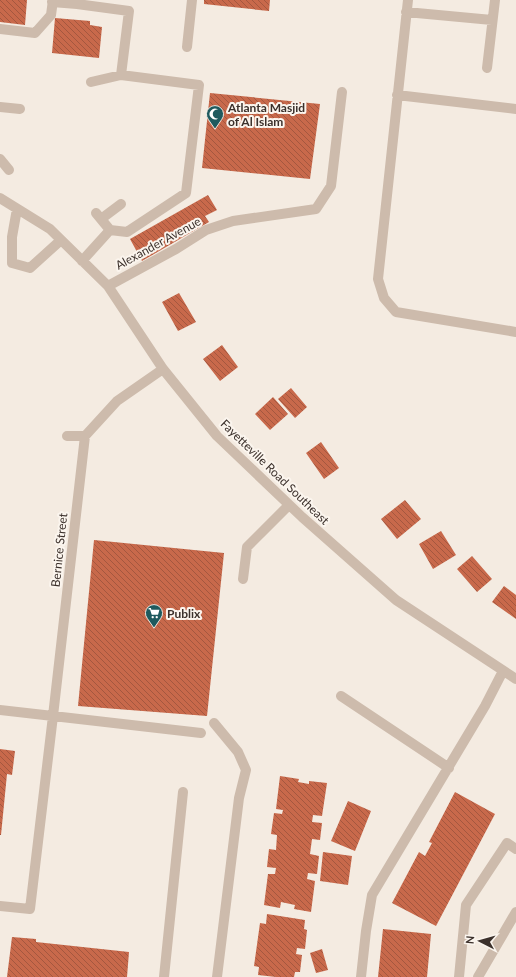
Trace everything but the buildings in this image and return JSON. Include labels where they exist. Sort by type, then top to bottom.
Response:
[{"type":"street","points":[[187,47],[192,0]]},
{"type":"street","points":[[408,0],[378,279],[384,298],[396,312],[516,332]]},
{"type":"street","points":[[487,68],[494,0]]},
{"type":"street","points":[[0,29],[35,33],[51,15],[52,1],[78,2],[129,11],[121,75]]},
{"type":"street","points":[[406,12],[492,20]]},
{"type":"street","points":[[91,82],[121,75],[199,85],[186,193],[127,232],[110,230],[99,216],[121,204]]},
{"type":"street","name":"Alexander Avenue","points":[[108,286],[176,249],[206,230],[233,221],[316,210],[331,186],[342,92]]},
{"type":"street","points":[[397,95],[516,109]]},
{"type":"street","points":[[0,107],[20,109]]},
{"type":"street","points":[[0,159],[9,170]]},
{"type":"street","name":"Fayetteville Road Southeast","points":[[0,198],[50,229],[108,286],[163,369],[218,436],[289,505],[396,600],[516,679]]},
{"type":"street","points":[[17,208],[12,237],[12,263],[30,268],[61,240]]},
{"type":"street","points":[[82,261],[110,230]]},
{"type":"street","points":[[67,436],[85,436],[117,401],[163,369]]},
{"type":"street","name":"Bernice Street","points":[[0,906],[30,909],[85,436]]},
{"type":"street","points":[[244,579],[247,547],[289,505]]},
{"type":"street","points":[[361,977],[372,895],[449,768],[485,706],[503,671]]},
{"type":"street","points":[[341,696],[449,768]]},
{"type":"street","points":[[0,710],[201,733]]},
{"type":"street","points":[[214,723],[238,752],[246,770],[239,798],[217,977]]},
{"type":"street","points":[[164,977],[183,792]]},
{"type":"street","points":[[459,977],[466,905],[507,843],[516,849]]},
{"type":"street","points":[[478,977],[516,912]]},
{"type":"place","name":"Atlanta Masjid of Al Islam","points":[[215,129]]},
{"type":"place","name":"Publix","points":[[154,628]]}]
